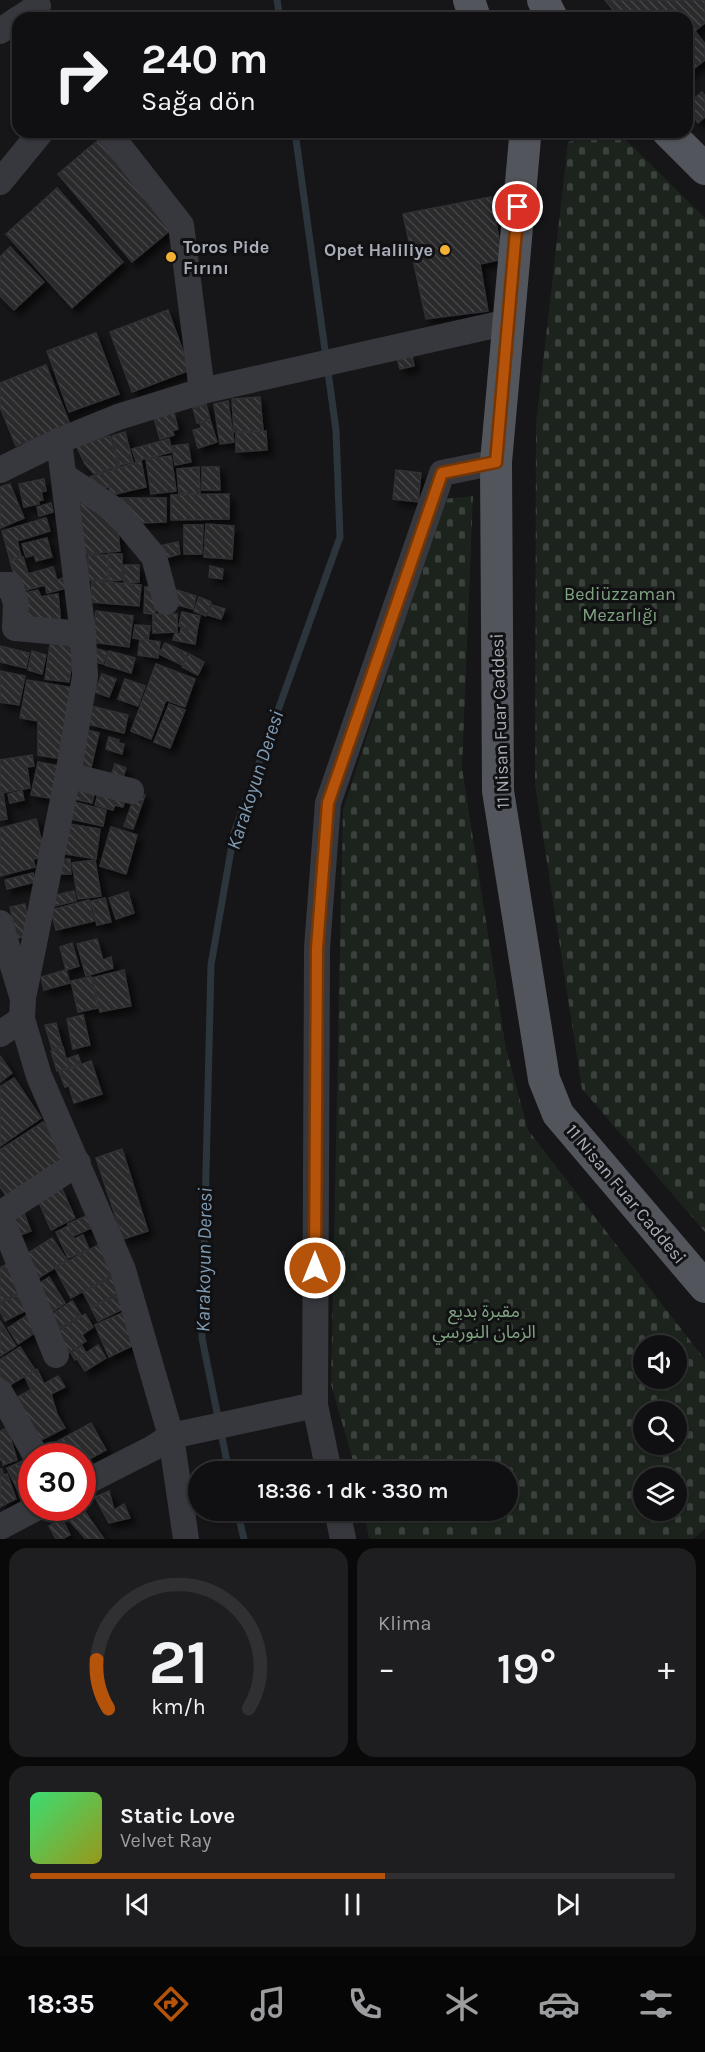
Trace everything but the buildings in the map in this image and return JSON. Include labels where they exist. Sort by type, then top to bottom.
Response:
[{"type":"main road","name":"11 Nisan Fuar Caddesi","points":[[525,138],[496,462],[498,791],[544,1079],[558,1114],[705,1287]]},
{"type":"main road","points":[[674,138],[705,169]]},
{"type":"street","points":[[0,182],[36,138]]},
{"type":"street","points":[[113,138],[181,225],[202,391]]},
{"type":"street","points":[[0,470],[58,441],[117,417],[202,391],[508,322]]},
{"type":"street","points":[[0,1034],[22,1009],[85,676],[83,634],[58,441]]},
{"type":"street","points":[[327,1461],[315,1405],[317,948],[328,803],[442,473],[496,462]]},
{"type":"street","points":[[64,476],[115,510],[154,557],[166,602]]},
{"type":"street","points":[[0,585],[10,585],[15,603],[15,628],[83,634]]},
{"type":"street","points":[[68,775],[131,791]]},
{"type":"street","points":[[0,924],[39,1076],[123,1270],[171,1436],[186,1539]]},
{"type":"street","points":[[56,1355],[0,1214],[78,1163]]},
{"type":"street","points":[[0,1392],[29,1443]]},
{"type":"street","points":[[96,1477],[153,1448],[171,1436],[315,1405]]},
{"type":"street","points":[[0,1527],[18,1518]]},
{"type":"street","points":[[339,1521],[343,1539]]},
{"type":"green space","name":"Bediüzzaman Mezarlığı","points":[[582,138],[624,138],[705,218],[705,1232],[582,1089],[535,784],[536,425],[568,142]]},
{"type":"green space","name":"مقبرة بديع الزمان النورسي","points":[[473,496],[462,768],[506,1049],[528,1130],[686,1335],[633,1335],[633,1389],[687,1389],[687,1337],[705,1360],[705,1529],[693,1539],[369,1539],[366,1521],[518,1521],[518,1461],[353,1461],[331,1384],[343,810],[444,499]]},
{"type":"waterway","name":"Karakoyun Deresi","points":[[277,0],[279,12]]},
{"type":"waterway","name":"Karakoyun Deresi","points":[[227,1461],[202,1338],[211,965],[234,833],[340,537],[336,430],[296,138]]},
{"type":"waterway","name":"Karakoyun Deresi","points":[[240,1521],[244,1539]]},
{"type":"place","name":"Opet Haliliye","points":[[445,250]]},
{"type":"place","name":"Toros Pide Fırını","points":[[171,257]]},
{"type":"route","points":[[315,1268],[317,948],[328,803],[442,473],[496,462],[518,207]]}]
